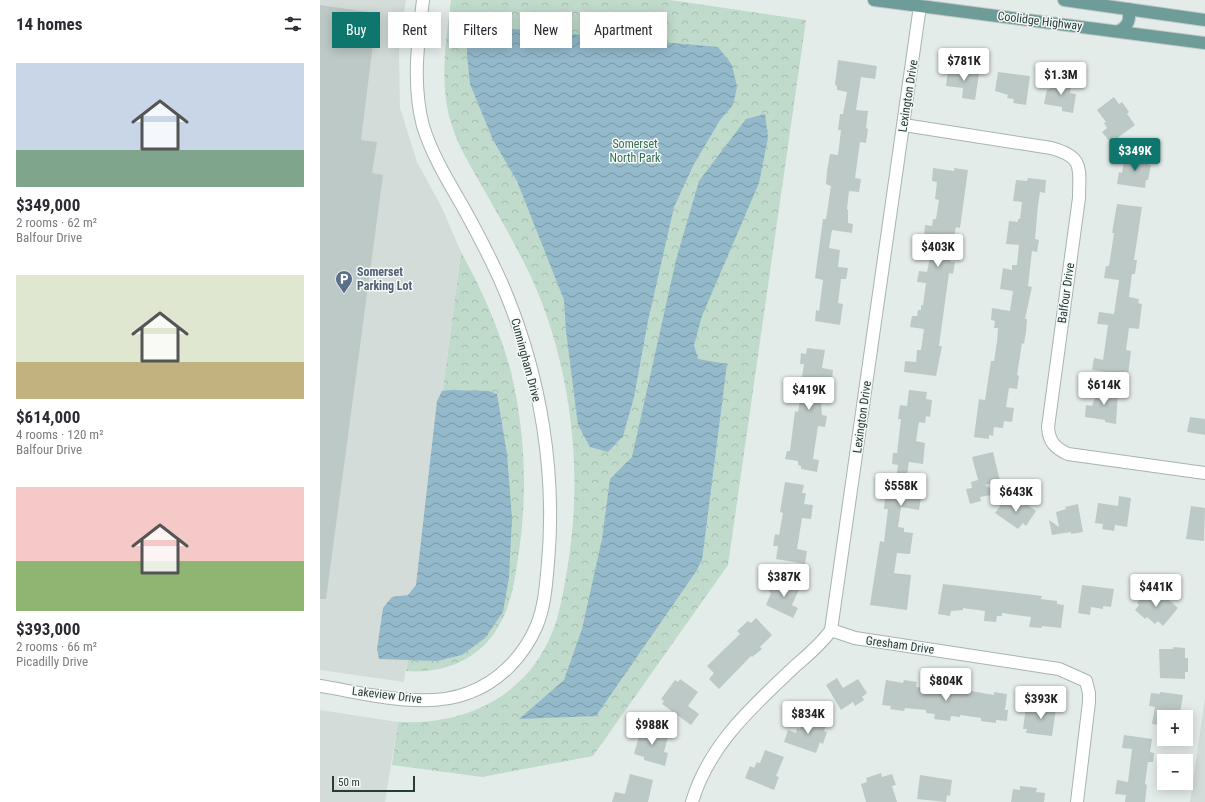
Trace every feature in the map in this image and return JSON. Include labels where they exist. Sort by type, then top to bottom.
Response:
[{"type":"main road","name":"Coolidge Highway","points":[[874,0],[1205,43]]},
{"type":"main road","name":"Coolidge Highway","points":[[1064,0],[1129,5],[1205,20]]},
{"type":"main road","points":[[1119,31],[1128,24],[1130,19],[1129,5]]},
{"type":"street","name":"Cunningham Drive","points":[[423,0],[416,72],[417,94],[423,123],[432,152],[488,254],[514,313],[531,370],[542,418],[550,493],[550,546],[545,593],[537,626],[519,656],[507,670],[483,687],[454,698]]},
{"type":"street","name":"Lexington Drive","points":[[831,630],[920,6]]},
{"type":"street","name":"Balfour Drive","points":[[904,125],[1051,148],[1068,154],[1076,160],[1079,166],[1079,198],[1048,427],[1050,442],[1057,449],[1068,454],[1205,473]]},
{"type":"street","name":"Gresham Drive","points":[[831,630],[855,638],[1059,669],[1086,681],[1090,693],[1077,802]]},
{"type":"street","points":[[692,802],[708,764],[726,735],[743,716],[831,630]]},
{"type":"street","name":"Lakeview Drive","points":[[320,686],[415,700],[454,698]]},
{"type":"shaded area","points":[[320,0],[406,0],[404,12],[388,12],[388,48],[399,48],[400,108],[417,162],[442,208],[461,252],[404,682],[320,670]]},
{"type":"shaded area","points":[[1205,698],[1205,802],[1190,802],[1192,790],[1193,790]]},
{"type":"shaded area","points":[[320,710],[398,722],[385,802],[320,802]]},
{"type":"green space","name":"Somerset North Park","points":[[451,0],[670,0],[806,20],[728,565],[593,756],[482,777],[392,765],[398,722],[425,722],[450,718],[474,710],[496,699],[516,685],[533,666],[547,645],[557,619],[562,598],[572,531],[574,465],[568,399],[553,334],[542,303],[522,259],[457,140],[447,108],[444,77],[449,19],[449,48],[512,48],[512,12],[450,12]]},
{"type":"green space","points":[[461,252],[496,326],[507,356],[516,396],[520,420],[524,468],[521,540],[514,582],[507,608],[500,624],[487,642],[477,651],[456,664],[431,670],[406,671]]},
{"type":"water","points":[[512,29],[520,30],[520,48],[572,48],[572,34],[580,35],[580,48],[667,48],[667,43],[718,47],[732,65],[737,87],[733,105],[720,120],[694,164],[674,207],[648,321],[634,397],[623,436],[608,452],[590,447],[578,425],[566,331],[564,300],[517,181],[493,140],[470,84],[467,48],[512,48]]},
{"type":"water","points":[[765,114],[768,138],[759,183],[702,316],[694,345],[698,359],[727,364],[702,560],[695,573],[596,716],[519,719],[564,680],[582,629],[602,539],[610,479],[632,457],[676,260],[699,181],[746,119]]},
{"type":"water","points":[[442,391],[489,391],[497,394],[507,454],[512,519],[509,577],[503,612],[485,638],[462,655],[437,661],[379,659],[377,649],[383,608],[392,597],[408,595],[416,585],[437,401]]},
{"type":"building","name":"Somerset Parking Lot","points":[[320,5],[368,12],[332,12],[332,48],[372,48],[361,140],[377,142],[372,173],[383,175],[326,599],[320,599]]},
{"type":"building","points":[[838,60],[877,66],[875,79],[861,77],[856,110],[868,111],[866,128],[868,129],[866,143],[860,142],[855,178],[861,179],[859,192],[849,191],[847,209],[848,223],[853,224],[852,233],[832,230],[829,248],[840,250],[838,267],[848,268],[846,279],[841,279],[838,303],[843,304],[840,325],[815,321],[816,310],[819,311],[823,280],[815,278],[823,219],[826,219],[831,186],[826,184],[827,171],[830,154],[838,155],[841,130],[838,130],[840,114],[843,114],[847,92],[837,90],[837,86],[835,85]]},
{"type":"building","points":[[954,67],[965,69],[965,72],[979,74],[975,100],[962,98],[963,88],[946,86],[948,70],[954,71]]},
{"type":"building","points":[[998,72],[1030,76],[1026,105],[1013,103],[1014,99],[1007,98],[1008,95],[995,91]]},
{"type":"building","points":[[1052,79],[1072,83],[1070,93],[1076,94],[1073,113],[1062,111],[1062,107],[1044,104],[1047,89],[1050,89]]},
{"type":"building","points":[[1114,97],[1119,104],[1122,102],[1129,112],[1127,114],[1135,125],[1116,139],[1114,137],[1109,141],[1102,132],[1107,128],[1104,123],[1106,122],[1097,110]]},
{"type":"building","points":[[1125,154],[1149,158],[1148,165],[1151,165],[1145,188],[1117,184],[1119,172],[1122,173]]},
{"type":"building","points":[[933,168],[954,171],[954,168],[968,170],[960,228],[956,227],[953,241],[950,262],[955,262],[953,274],[949,273],[939,346],[942,346],[936,376],[904,372],[905,361],[916,362],[917,350],[921,350],[924,329],[910,327],[912,316],[917,316],[918,310],[921,310],[921,305],[923,305],[926,283],[917,282],[919,271],[927,272],[934,238],[924,237],[925,225],[932,226],[933,219],[936,219],[939,200],[935,199],[937,182],[932,181]]},
{"type":"building","points":[[1028,178],[1046,180],[1045,193],[1040,192],[1038,205],[1035,239],[1039,240],[1037,252],[1032,251],[1028,286],[1032,287],[1025,319],[1027,319],[1026,332],[1024,344],[1022,343],[1017,375],[1019,376],[1017,389],[1009,388],[1006,407],[1014,408],[1012,422],[1004,421],[1003,428],[994,427],[993,436],[989,435],[989,439],[974,437],[979,399],[985,400],[991,361],[994,361],[997,342],[998,328],[994,328],[995,321],[991,320],[992,308],[1010,311],[1013,291],[1000,289],[1003,268],[1012,270],[1012,265],[1017,265],[1019,245],[1006,244],[1009,221],[1018,222],[1018,219],[1020,219],[1022,202],[1013,201],[1016,180],[1027,181]]},
{"type":"building","points":[[1117,204],[1142,207],[1134,260],[1137,260],[1135,274],[1132,274],[1129,297],[1139,299],[1138,303],[1142,304],[1139,329],[1129,328],[1126,350],[1131,351],[1128,375],[1092,370],[1094,358],[1103,360],[1108,325],[1097,324],[1099,312],[1114,314],[1119,280],[1104,278],[1106,266],[1109,266],[1114,233],[1112,233]]},
{"type":"building","points":[[807,348],[825,350],[822,368],[833,370],[832,381],[822,380],[819,402],[821,402],[822,415],[827,416],[825,427],[818,426],[813,459],[819,460],[817,472],[801,469],[801,466],[798,465],[798,461],[785,459],[787,451],[790,451],[795,411],[798,412],[804,377],[802,377],[804,364],[800,364],[801,353],[806,354]]},
{"type":"building","points":[[1098,388],[1118,391],[1116,424],[1105,422],[1105,420],[1085,417],[1086,405],[1092,406]]},
{"type":"building","points":[[909,390],[927,392],[926,399],[932,400],[930,417],[926,416],[925,423],[919,422],[916,441],[925,443],[923,464],[909,462],[906,481],[923,483],[919,510],[901,507],[898,527],[904,528],[904,532],[913,533],[910,554],[897,553],[894,573],[911,575],[907,610],[870,605],[880,541],[884,542],[888,509],[884,509],[885,497],[894,498],[898,465],[892,464],[893,453],[897,453],[901,419],[898,419],[900,405],[907,406]]},
{"type":"building","points":[[1190,417],[1205,419],[1205,435],[1187,432]]},
{"type":"building","points":[[993,452],[1000,481],[985,485],[990,488],[991,495],[980,497],[981,501],[970,504],[966,489],[972,488],[971,482],[978,480],[972,457]]},
{"type":"building","points":[[785,482],[804,485],[802,493],[806,493],[804,504],[813,505],[811,519],[802,518],[797,549],[807,551],[805,564],[776,559],[778,546],[773,546],[775,534],[779,535],[783,513],[780,512]]},
{"type":"building","points":[[1119,496],[1131,498],[1127,527],[1115,525],[1114,531],[1102,529],[1103,524],[1095,523],[1098,503],[1118,506]]},
{"type":"building","points":[[1005,499],[1012,504],[1014,502],[1017,505],[1019,503],[1023,506],[1025,503],[1036,511],[1026,526],[1023,523],[1018,529],[995,513]]},
{"type":"building","points":[[1078,504],[1083,532],[1052,535],[1049,520],[1059,527],[1056,512],[1066,509],[1065,507]]},
{"type":"building","points":[[1191,506],[1205,508],[1204,541],[1186,539]]},
{"type":"building","points":[[783,579],[800,587],[792,605],[798,608],[793,618],[766,605],[771,593],[769,592],[773,582],[780,586]]},
{"type":"building","points":[[943,584],[1042,596],[1041,599],[1057,601],[1057,604],[1064,605],[1061,628],[1042,626],[1042,628],[1029,627],[1031,617],[1002,613],[1002,616],[997,616],[996,622],[984,621],[985,611],[963,608],[963,610],[951,611],[950,616],[938,614]]},
{"type":"building","points":[[1082,585],[1114,589],[1111,607],[1103,606],[1103,609],[1091,607],[1090,615],[1078,613]]},
{"type":"building","points":[[1157,589],[1178,608],[1163,626],[1158,621],[1155,624],[1147,617],[1145,619],[1135,610],[1139,605],[1137,603],[1145,593],[1148,595],[1151,591],[1154,593]]},
{"type":"building","points":[[756,618],[772,635],[760,647],[762,649],[752,657],[751,656],[719,689],[709,679],[714,673],[707,666],[740,634],[737,631],[748,621],[751,623]]},
{"type":"building","points":[[1173,647],[1185,648],[1185,658],[1188,658],[1188,672],[1185,672],[1185,679],[1160,678],[1159,649],[1173,649]]},
{"type":"building","points":[[837,678],[843,688],[858,679],[867,693],[862,697],[864,700],[855,706],[853,702],[841,710],[826,685]]},
{"type":"building","points":[[680,679],[698,692],[688,706],[699,714],[691,725],[662,704],[664,701],[661,699],[675,680],[678,682]]},
{"type":"building","points":[[886,680],[903,683],[904,680],[917,682],[916,687],[947,691],[948,687],[994,695],[994,692],[1007,694],[1005,710],[1008,710],[1007,721],[996,720],[996,723],[981,721],[981,718],[960,715],[960,717],[951,716],[950,721],[934,719],[935,714],[926,713],[926,710],[905,708],[904,711],[890,709],[891,706],[882,705]]},
{"type":"building","points":[[1160,692],[1183,695],[1180,710],[1157,710],[1157,725],[1152,724],[1155,707],[1149,706],[1151,693],[1160,694]]},
{"type":"building","points":[[1046,701],[1057,702],[1052,736],[1026,733],[1027,729],[1023,729],[1026,707],[1044,709]]},
{"type":"building","points":[[807,716],[827,723],[824,731],[827,732],[823,744],[820,742],[816,753],[784,742],[788,730],[796,733],[797,728],[800,729]]},
{"type":"building","points":[[642,726],[669,733],[664,752],[668,753],[665,766],[644,760],[644,757],[634,754]]},
{"type":"building","points":[[1124,735],[1152,739],[1150,752],[1154,753],[1153,762],[1148,762],[1145,784],[1147,785],[1145,802],[1125,802],[1126,795],[1115,794],[1117,780],[1128,782],[1132,749],[1122,748]]},
{"type":"building","points":[[765,750],[784,757],[776,776],[779,777],[774,790],[745,778],[750,766],[754,768],[757,762],[760,763]]},
{"type":"building","points":[[881,773],[882,777],[892,774],[896,785],[892,786],[897,802],[866,802],[861,784],[867,782],[866,778]]},
{"type":"building","points":[[630,774],[653,780],[648,802],[612,802],[615,792],[625,794]]},
{"type":"building","points":[[920,775],[952,780],[950,796],[947,795],[946,802],[917,799]]},
{"type":"building","points":[[1020,786],[1037,788],[1036,792],[1045,793],[1044,802],[1011,802],[1013,789],[1020,790]]},
{"type":"place","name":"Somerset Parking Lot","points":[[344,294]]}]
